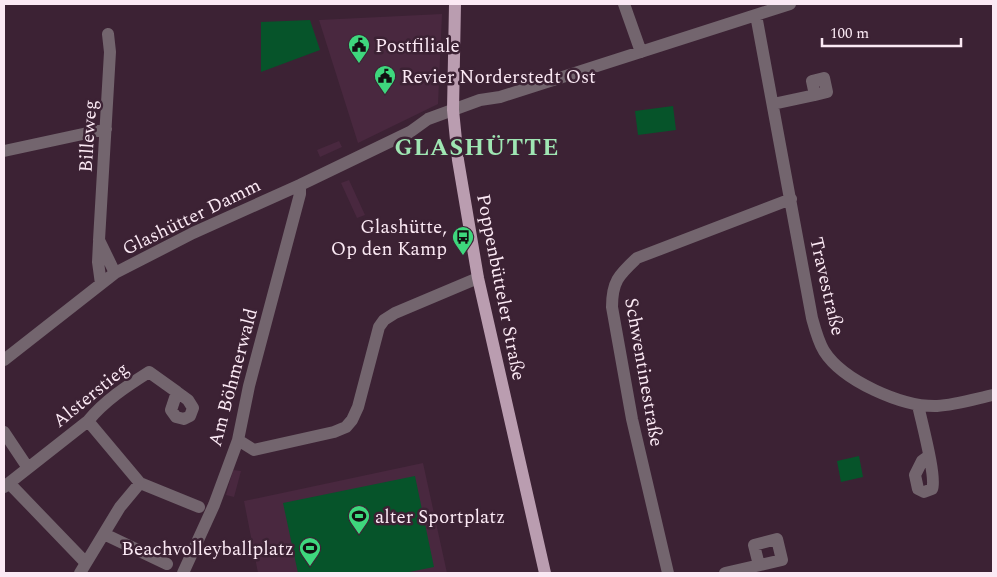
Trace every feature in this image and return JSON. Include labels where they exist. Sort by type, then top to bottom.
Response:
[{"type":"main road","name":"Poppenbütteler Straße","points":[[455,4],[453,115],[478,278],[545,573]]},
{"type":"street","points":[[624,4],[641,52]]},
{"type":"street","name":"Glashütter Damm","points":[[4,360],[115,273],[193,233],[300,185],[410,132],[430,128],[453,115],[484,108],[500,98],[790,4]]},
{"type":"street","name":"Travestraße","points":[[756,15],[812,318],[824,350],[842,370],[865,385],[918,405],[938,406],[993,395]]},
{"type":"street","name":"Billeweg","points":[[101,284],[98,262],[110,52],[108,34]]},
{"type":"street","points":[[773,104],[815,95]]},
{"type":"street","points":[[4,151],[106,129]]},
{"type":"street","name":"Am Böhmerwald","points":[[183,573],[214,505],[238,440],[249,386],[300,194],[300,185]]},
{"type":"street","name":"Schwentinestraße","points":[[668,573],[632,419],[612,307],[612,292],[617,277],[637,258],[791,199]]},
{"type":"street","name":"Billeweg","points":[[99,240],[115,273]]},
{"type":"street","points":[[238,440],[254,450],[327,434],[346,427],[358,408],[379,327],[384,320],[404,309],[478,278]]},
{"type":"street","name":"Alsterstieg","points":[[83,568],[6,485],[88,421],[95,412],[110,400],[149,372],[177,392]]},
{"type":"street","points":[[918,405],[929,456]]},
{"type":"street","points":[[88,421],[140,483],[199,507]]},
{"type":"street","points":[[4,432],[28,468]]},
{"type":"street","points":[[83,568],[120,508],[140,483]]},
{"type":"street","points":[[104,534],[167,564]]},
{"type":"street","points":[[725,573],[759,565]]},
{"type":"shaded area","points":[[442,14],[438,104],[358,143],[319,20]]},
{"type":"shaded area","points":[[339,141],[342,147],[320,157],[317,150]]},
{"type":"shaded area","points":[[349,180],[365,215],[357,218],[341,183]]},
{"type":"shaded area","name":"alter Sportplatz","points":[[423,463],[447,573],[258,573],[244,501]]},
{"type":"shaded area","points":[[233,470],[241,471],[234,497],[226,495]]},
{"type":"green space","points":[[310,20],[320,50],[261,72],[261,22]]},
{"type":"green space","points":[[673,106],[676,130],[638,135],[635,111]]},
{"type":"green space","points":[[859,456],[863,477],[841,482],[837,461]]},
{"type":"green space","name":"alter Sportplatz","points":[[415,476],[434,567],[404,573],[298,573],[283,503]]},
{"type":"place","name":"Postfiliale","points":[[359,64]]},
{"type":"place","name":"Revier Norderstedt Ost","points":[[385,95]]},
{"type":"place","name":"Glashütte, Op den Kamp","points":[[463,256]]},
{"type":"place","name":"alter Sportplatz","points":[[359,535]]},
{"type":"place","name":"Beachvolleyballplatz","points":[[310,567]]},
{"type":"district","name":"GLASHÜTTE","points":[[477,147]]}]
